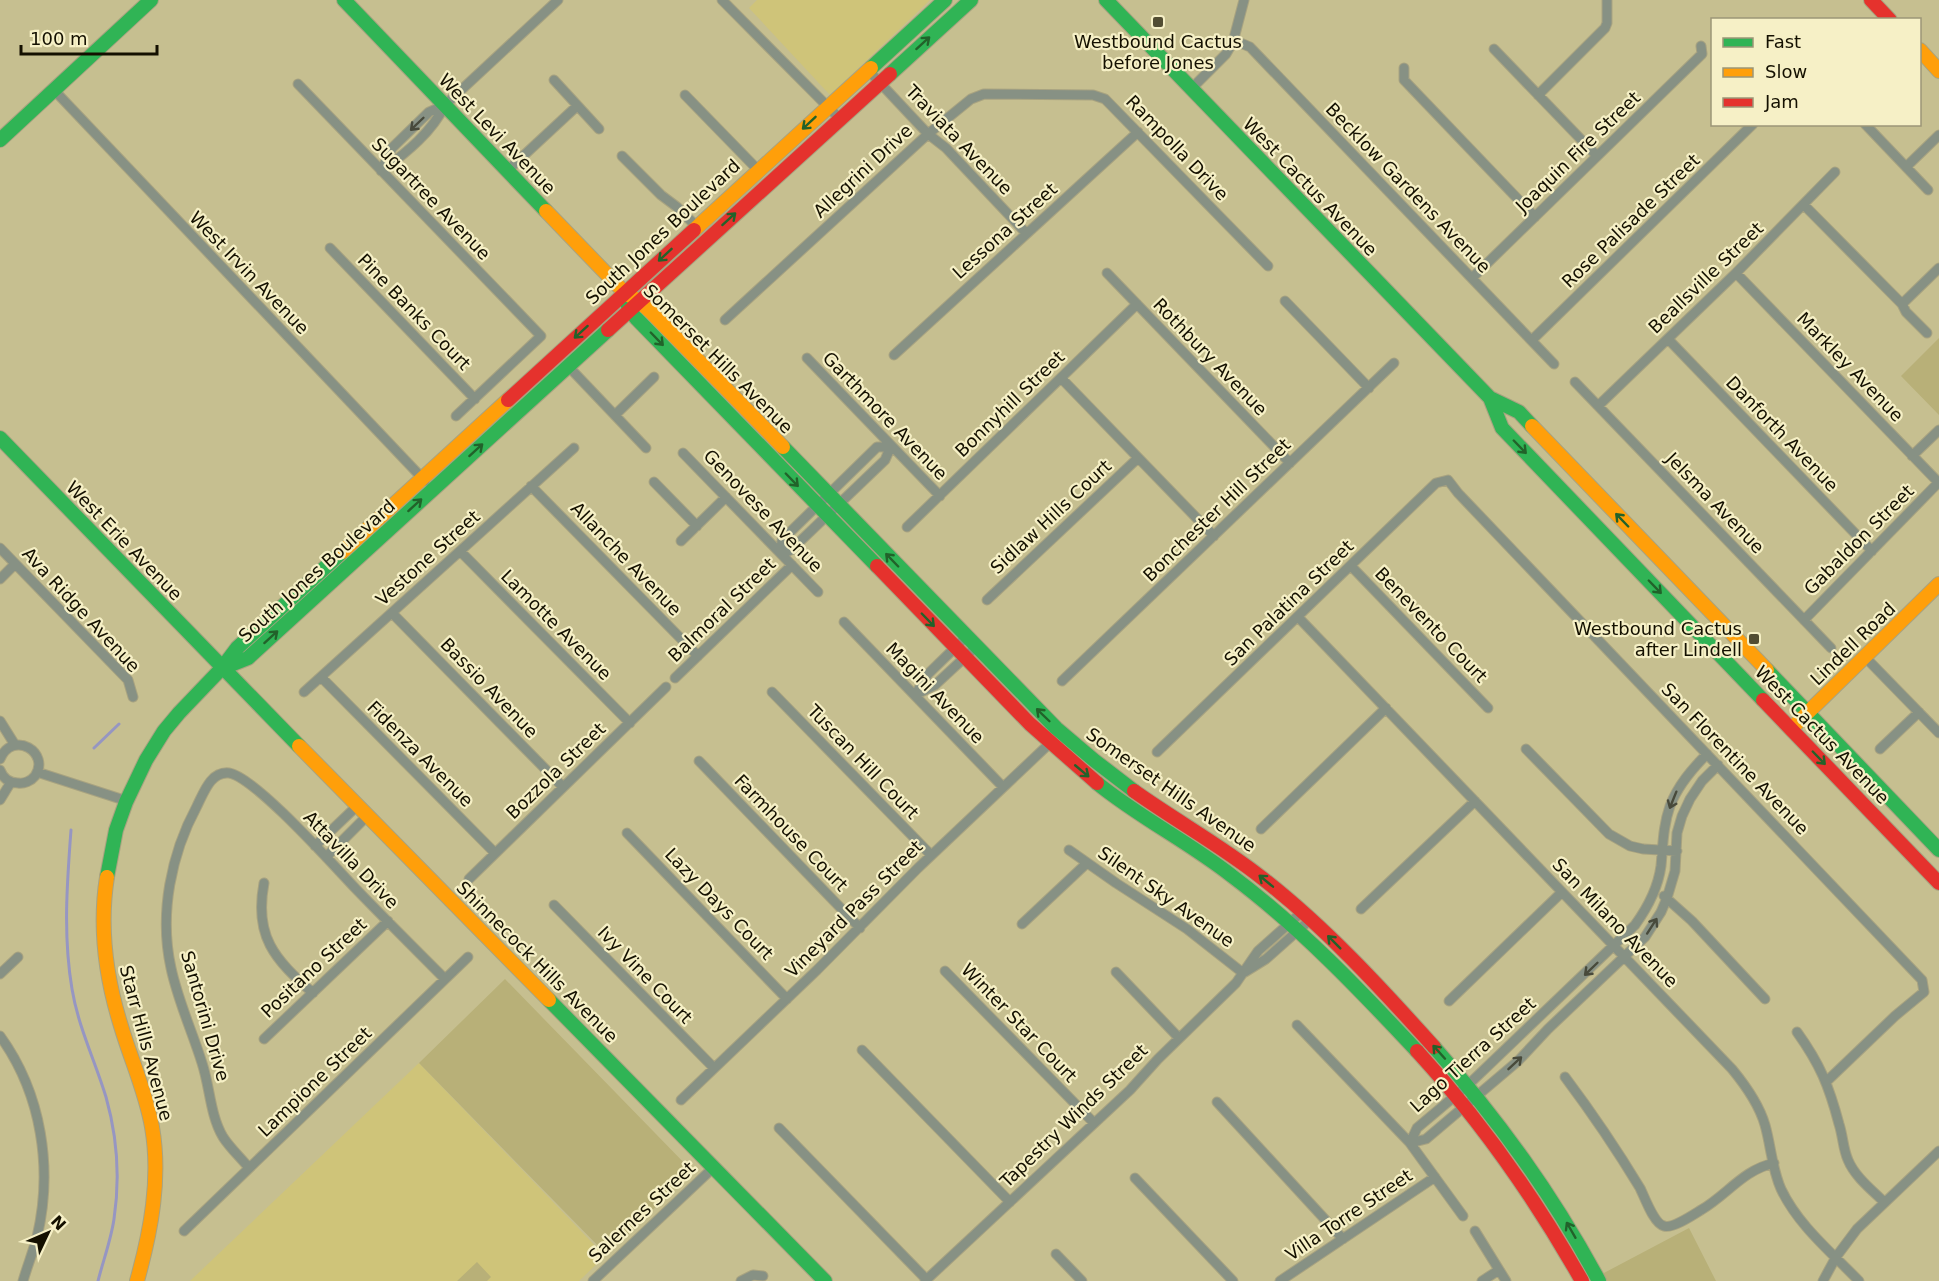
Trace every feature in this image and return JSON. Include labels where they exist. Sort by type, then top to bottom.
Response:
[{"type":"main road","points":[[0,140],[151,0]]},
{"type":"main road","name":"West Levi Avenue","points":[[344,0],[624,292]]},
{"type":"main road","name":"South Jones Boulevard","points":[[223,668],[237,648],[945,0]]},
{"type":"main road","name":"South Jones Boulevard","points":[[223,668],[248,658],[971,0]]},
{"type":"main road","name":"West Cactus Avenue","points":[[1106,0],[1490,398],[1519,412],[1939,850]]},
{"type":"main road","points":[[1871,0],[1888,18]]},
{"type":"main road","points":[[1921,52],[1939,71]]},
{"type":"main road","name":"Somerset Hills Avenue","points":[[624,292],[634,306],[822,510],[959,653],[1050,743],[1111,794],[1230,874],[1294,927],[1387,1018],[1461,1100],[1490,1136],[1532,1196],[1582,1281]]},
{"type":"main road","name":"Somerset Hills Avenue","points":[[634,306],[833,500],[1022,695],[1082,751],[1123,783],[1230,854],[1306,915],[1385,994],[1472,1090],[1513,1142],[1553,1198],[1599,1281]]},
{"type":"main road","name":"West Cactus Avenue","points":[[1490,398],[1502,428],[1939,883]]},
{"type":"main road","name":"West Erie Avenue","points":[[0,438],[223,668]]},
{"type":"main road","name":"Lindell Road","points":[[1791,729],[1939,584]]},
{"type":"main road","name":"Starr Hills Avenue","points":[[137,1281],[150,1228],[154,1185],[153,1141],[139,1074],[122,1031],[111,993],[103,938],[105,884],[109,860],[127,801],[146,761],[171,722],[223,668]]},
{"type":"main road","name":"Shinnecock Hills Avenue","points":[[223,668],[714,1167],[822,1280]]},
{"type":"street","points":[[381,171],[392,148],[429,112],[445,105],[558,0]]},
{"type":"street","points":[[722,0],[840,119]]},
{"type":"street","points":[[1191,89],[1227,54],[1233,42],[1244,0]]},
{"type":"street","points":[[1538,95],[1605,28],[1607,0]]},
{"type":"street","name":"Becklow Gardens Avenue","points":[[1233,42],[1250,47],[1554,364]]},
{"type":"street","name":"Joaquin Fire Street","points":[[1472,278],[1702,54],[1701,46]]},
{"type":"street","points":[[1494,49],[1597,156]]},
{"type":"street","points":[[1404,68],[1404,80],[1535,217]]},
{"type":"street","name":"Traviata Avenue","points":[[868,70],[1026,233]]},
{"type":"street","points":[[554,80],[599,129]]},
{"type":"street","name":"Sugartree Avenue","points":[[298,84],[541,336],[475,399]]},
{"type":"street","name":"West Irvin Avenue","points":[[54,90],[433,489]]},
{"type":"street","name":"Allegrini Drive","points":[[725,320],[928,134],[976,96],[1043,94]]},
{"type":"street","name":"Rampolla Drive","points":[[1043,94],[1093,95],[1110,104],[1268,266]]},
{"type":"street","points":[[685,95],[758,170]]},
{"type":"street","points":[[507,171],[577,106]]},
{"type":"street","name":"Rose Palisade Street","points":[[1532,340],[1752,126]]},
{"type":"street","points":[[1867,126],[1928,190]]},
{"type":"street","name":"Lessona Street","points":[[894,355],[1138,132]]},
{"type":"street","points":[[1906,167],[1939,135]]},
{"type":"street","points":[[622,156],[696,226]]},
{"type":"street","name":"Beallsville Street","points":[[1598,406],[1736,273],[1835,172]]},
{"type":"street","points":[[1804,205],[1902,304],[1906,312],[1927,333]]},
{"type":"street","name":"Pine Banks Court","points":[[330,248],[475,399]]},
{"type":"street","points":[[1902,304],[1939,268]]},
{"type":"street","name":"Rothbury Avenue","points":[[1107,273],[1290,464]]},
{"type":"street","name":"Markley Avenue","points":[[1736,273],[1939,483]]},
{"type":"street","points":[[1285,301],[1369,388]]},
{"type":"street","name":"Bonnyhill Street","points":[[907,527],[1137,304]]},
{"type":"street","name":"Danforth Avenue","points":[[1668,339],[1872,551]]},
{"type":"street","name":"Garthmore Avenue","points":[[807,358],[940,496]]},
{"type":"street","name":"Bonchester Hill Street","points":[[1062,681],[1395,363]]},
{"type":"street","points":[[568,366],[646,448]]},
{"type":"street","points":[[615,415],[654,377]]},
{"type":"street","points":[[1061,378],[1214,536]]},
{"type":"street","name":"Jelsma Avenue","points":[[1575,382],[1831,648]]},
{"type":"street","points":[[456,417],[475,399]]},
{"type":"street","points":[[1912,456],[1939,430]]},
{"type":"street","name":"Balmoral Street","points":[[781,554],[782,540],[885,460],[891,446],[877,447],[833,500]]},
{"type":"street","name":"Vestone Street","points":[[304,692],[574,447]]},
{"type":"street","name":"Genovese Avenue","points":[[683,453],[818,592]]},
{"type":"street","name":"Sidlaw Hills Court","points":[[987,600],[1138,458]]},
{"type":"street","name":"San Palatina Street","points":[[1157,752],[1436,483],[1444,480]]},
{"type":"street","name":"San Florentine Avenue","points":[[1444,480],[1452,484],[1458,494],[1923,980],[1924,992],[1895,1016],[1827,1081]]},
{"type":"street","points":[[654,482],[698,526]]},
{"type":"street","name":"Gabaldon Street","points":[[1804,620],[1939,483]]},
{"type":"street","name":"Allanche Avenue","points":[[531,486],[698,656]]},
{"type":"street","points":[[681,542],[726,497]]},
{"type":"street","name":"Ava Ridge Avenue","points":[[0,548],[128,680],[133,697]]},
{"type":"street","name":"Lamotte Avenue","points":[[460,551],[630,723]]},
{"type":"street","points":[[0,579],[15,564]]},
{"type":"street","name":"Balmoral Street","points":[[675,678],[792,565]]},
{"type":"street","name":"Benevento Court","points":[[1351,566],[1488,708]]},
{"type":"street","name":"Bassio Avenue","points":[[392,613],[563,787]]},
{"type":"street","name":"San Milano Avenue","points":[[1298,617],[1732,1069],[1758,1106],[1765,1124],[1780,1186],[1793,1211],[1858,1281]]},
{"type":"street","name":"Magini Avenue","points":[[844,622],[1003,787]]},
{"type":"street","points":[[915,695],[928,674],[971,642]]},
{"type":"street","points":[[959,653],[971,642]]},
{"type":"street","points":[[1865,657],[1939,733]]},
{"type":"street","name":"Fidenza Avenue","points":[[321,677],[495,853]]},
{"type":"street","name":"Bozzola Street","points":[[468,879],[666,687]]},
{"type":"street","name":"Tuscan Hill Court","points":[[771,692],[931,855]]},
{"type":"street","points":[[1261,829],[1386,708]]},
{"type":"street","points":[[1880,749],[1919,712]]},
{"type":"street","points":[[0,722],[15,745]]},
{"type":"street","name":"Vineyard Pass Street","points":[[681,1100],[860,928],[931,855],[1050,743]]},
{"type":"street","points":[[0,759],[5,750],[15,745],[25,746],[34,752],[38,761],[37,772],[26,783],[11,782],[3,777],[0,770]]},
{"type":"street","points":[[1526,748],[1609,834],[1630,846],[1677,851]]},
{"type":"street","name":"Lago Tierra Street","points":[[1410,1143],[1426,1139],[1461,1100],[1635,925],[1654,892],[1660,869],[1666,821],[1677,790],[1707,754]]},
{"type":"street","name":"Farmhouse Court","points":[[699,761],[860,928]]},
{"type":"street","name":"Lago Tierra Street","points":[[1472,1090],[1518,1061],[1548,1029],[1645,937],[1667,898],[1675,871],[1677,833],[1682,816],[1702,781],[1718,765]]},
{"type":"street","points":[[37,772],[127,801]]},
{"type":"street","name":"Attavilla Drive","points":[[227,773],[239,776],[326,856],[445,979]]},
{"type":"street","name":"Santorini Drive","points":[[227,773],[216,775],[210,781],[186,828],[172,870],[167,930],[175,983],[204,1071],[214,1114],[223,1137],[249,1168]]},
{"type":"street","points":[[0,800],[11,782]]},
{"type":"street","points":[[1361,909],[1475,801]]},
{"type":"street","points":[[315,846],[358,805]]},
{"type":"street","points":[[326,856],[368,815]]},
{"type":"street","name":"Lazy Days Court","points":[[627,833],[787,999]]},
{"type":"street","name":"Silent Sky Avenue","points":[[1069,850],[1187,929],[1244,973]]},
{"type":"street","points":[[1022,924],[1087,863]]},
{"type":"street","points":[[264,882],[260,908],[265,935],[283,964],[312,993]]},
{"type":"street","points":[[1449,1001],[1562,892]]},
{"type":"street","points":[[1654,892],[1667,898],[1766,999]]},
{"type":"street","name":"Ivy Vine Court","points":[[554,905],[714,1068]]},
{"type":"street","name":"Tapestry Winds Street","points":[[926,1280],[1130,1090],[1236,983],[1258,951],[1294,927],[1306,915]]},
{"type":"street","name":"Positano Street","points":[[264,1039],[388,921]]},
{"type":"street","points":[[0,974],[18,957]]},
{"type":"street","name":"Lampione Street","points":[[184,1231],[468,957]]},
{"type":"street","name":"Winter Star Court","points":[[945,971],[1094,1124]]},
{"type":"street","points":[[1116,972],[1179,1038]]},
{"type":"street","points":[[1297,1026],[1410,1143],[1463,1216]]},
{"type":"street","points":[[1797,1032],[1827,1081],[1847,1158],[1857,1174],[1884,1202]]},
{"type":"street","points":[[0,1036],[18,1066],[29,1092],[39,1126],[45,1159],[40,1222],[22,1281]]},
{"type":"street","points":[[862,1050],[1010,1202]]},
{"type":"street","points":[[1565,1077],[1622,1159],[1658,1224],[1670,1227],[1702,1210],[1755,1168],[1774,1163]]},
{"type":"street","name":"Lago Tierra Street","points":[[1410,1143],[1417,1128],[1461,1100]]},
{"type":"street","points":[[1217,1102],[1343,1239]]},
{"type":"street","points":[[779,1128],[926,1280]]},
{"type":"street","points":[[1823,1281],[1836,1257],[1857,1228],[1939,1151]]},
{"type":"street","name":"Salernes Street","points":[[593,1281],[714,1167]]},
{"type":"street","name":"Villa Torre Street","points":[[1280,1281],[1435,1177]]},
{"type":"street","points":[[1135,1178],[1233,1281]]},
{"type":"street","points":[[1474,1231],[1506,1281]]},
{"type":"street","points":[[1056,1254],[1082,1281]]},
{"type":"street","points":[[1482,1281],[1499,1270]]},
{"type":"street","points":[[741,1281],[753,1275],[763,1276]]},
{"type":"shaded area","points":[[757,0],[930,0],[830,95],[749,8]]},
{"type":"shaded area","points":[[1939,338],[1939,415],[1901,376]]},
{"type":"shaded area","points":[[505,979],[692,1171],[607,1255],[419,1063]]},
{"type":"shaded area","points":[[419,1063],[605,1256],[579,1281],[190,1281]]},
{"type":"shaded area","points":[[1689,1228],[1716,1281],[1606,1281],[1602,1274]]},
{"type":"shaded area","points":[[477,1262],[491,1277],[487,1281],[457,1281]]},
{"type":"waterway","points":[[94,748],[119,724]]},
{"type":"waterway","points":[[71,830],[67,910],[69,969],[78,1016],[110,1112],[116,1158],[117,1189],[114,1219],[98,1281]]},
{"type":"traffic: fast","points":[[0,140],[151,0]]},
{"type":"traffic: fast","points":[[344,0],[546,211]]},
{"type":"traffic: fast","points":[[871,68],[945,0]]},
{"type":"traffic: fast","points":[[890,74],[971,0]]},
{"type":"traffic: fast","points":[[1106,0],[1490,398],[1519,412],[1532,426]]},
{"type":"traffic: fast","points":[[625,293],[629,310],[636,318],[877,566]]},
{"type":"traffic: fast","points":[[223,668],[248,658],[608,330]]},
{"type":"traffic: fast","points":[[1490,398],[1502,428],[1763,700]]},
{"type":"traffic: fast","points":[[0,438],[299,746]]},
{"type":"traffic: fast","points":[[783,447],[1056,728],[1134,791]]},
{"type":"traffic: fast","points":[[107,877],[116,830],[126,802],[146,760],[164,731],[222,668],[237,648],[342,552]]},
{"type":"traffic: fast","points":[[1767,670],[1939,850]]},
{"type":"traffic: fast","points":[[1097,783],[1130,808],[1216,864],[1281,916],[1328,959],[1417,1051]]},
{"type":"traffic: fast","points":[[549,1000],[825,1281]]},
{"type":"traffic: fast","points":[[1434,1047],[1481,1103],[1523,1159],[1563,1218],[1599,1281]]},
{"type":"traffic: slow","points":[[1921,51],[1939,71]]},
{"type":"traffic: slow","points":[[694,230],[871,68]]},
{"type":"traffic: slow","points":[[546,211],[625,293],[639,301],[652,313],[783,447]]},
{"type":"traffic: slow","points":[[342,552],[508,400]]},
{"type":"traffic: slow","points":[[1532,426],[1767,670]]},
{"type":"traffic: slow","points":[[1791,729],[1939,584]]},
{"type":"traffic: slow","points":[[299,746],[549,1000]]},
{"type":"traffic: slow","points":[[107,877],[104,933],[111,990],[146,1101],[155,1146],[153,1204],[147,1243],[137,1281]]},
{"type":"traffic: jam","points":[[1871,0],[1888,18]]},
{"type":"traffic: jam","points":[[608,330],[890,74]]},
{"type":"traffic: jam","points":[[508,400],[694,230]]},
{"type":"traffic: jam","points":[[877,566],[1030,724],[1097,783]]},
{"type":"traffic: jam","points":[[1763,700],[1939,883]]},
{"type":"traffic: jam","points":[[1134,791],[1231,855],[1285,897],[1352,959],[1434,1047]]},
{"type":"traffic: jam","points":[[1417,1051],[1506,1161],[1582,1281]]},
{"type":"place","name":"Westbound Cactus before Jones","points":[[1158,22]]},
{"type":"place","name":"Westbound Cactus after Lindell","points":[[1754,639]]}]
